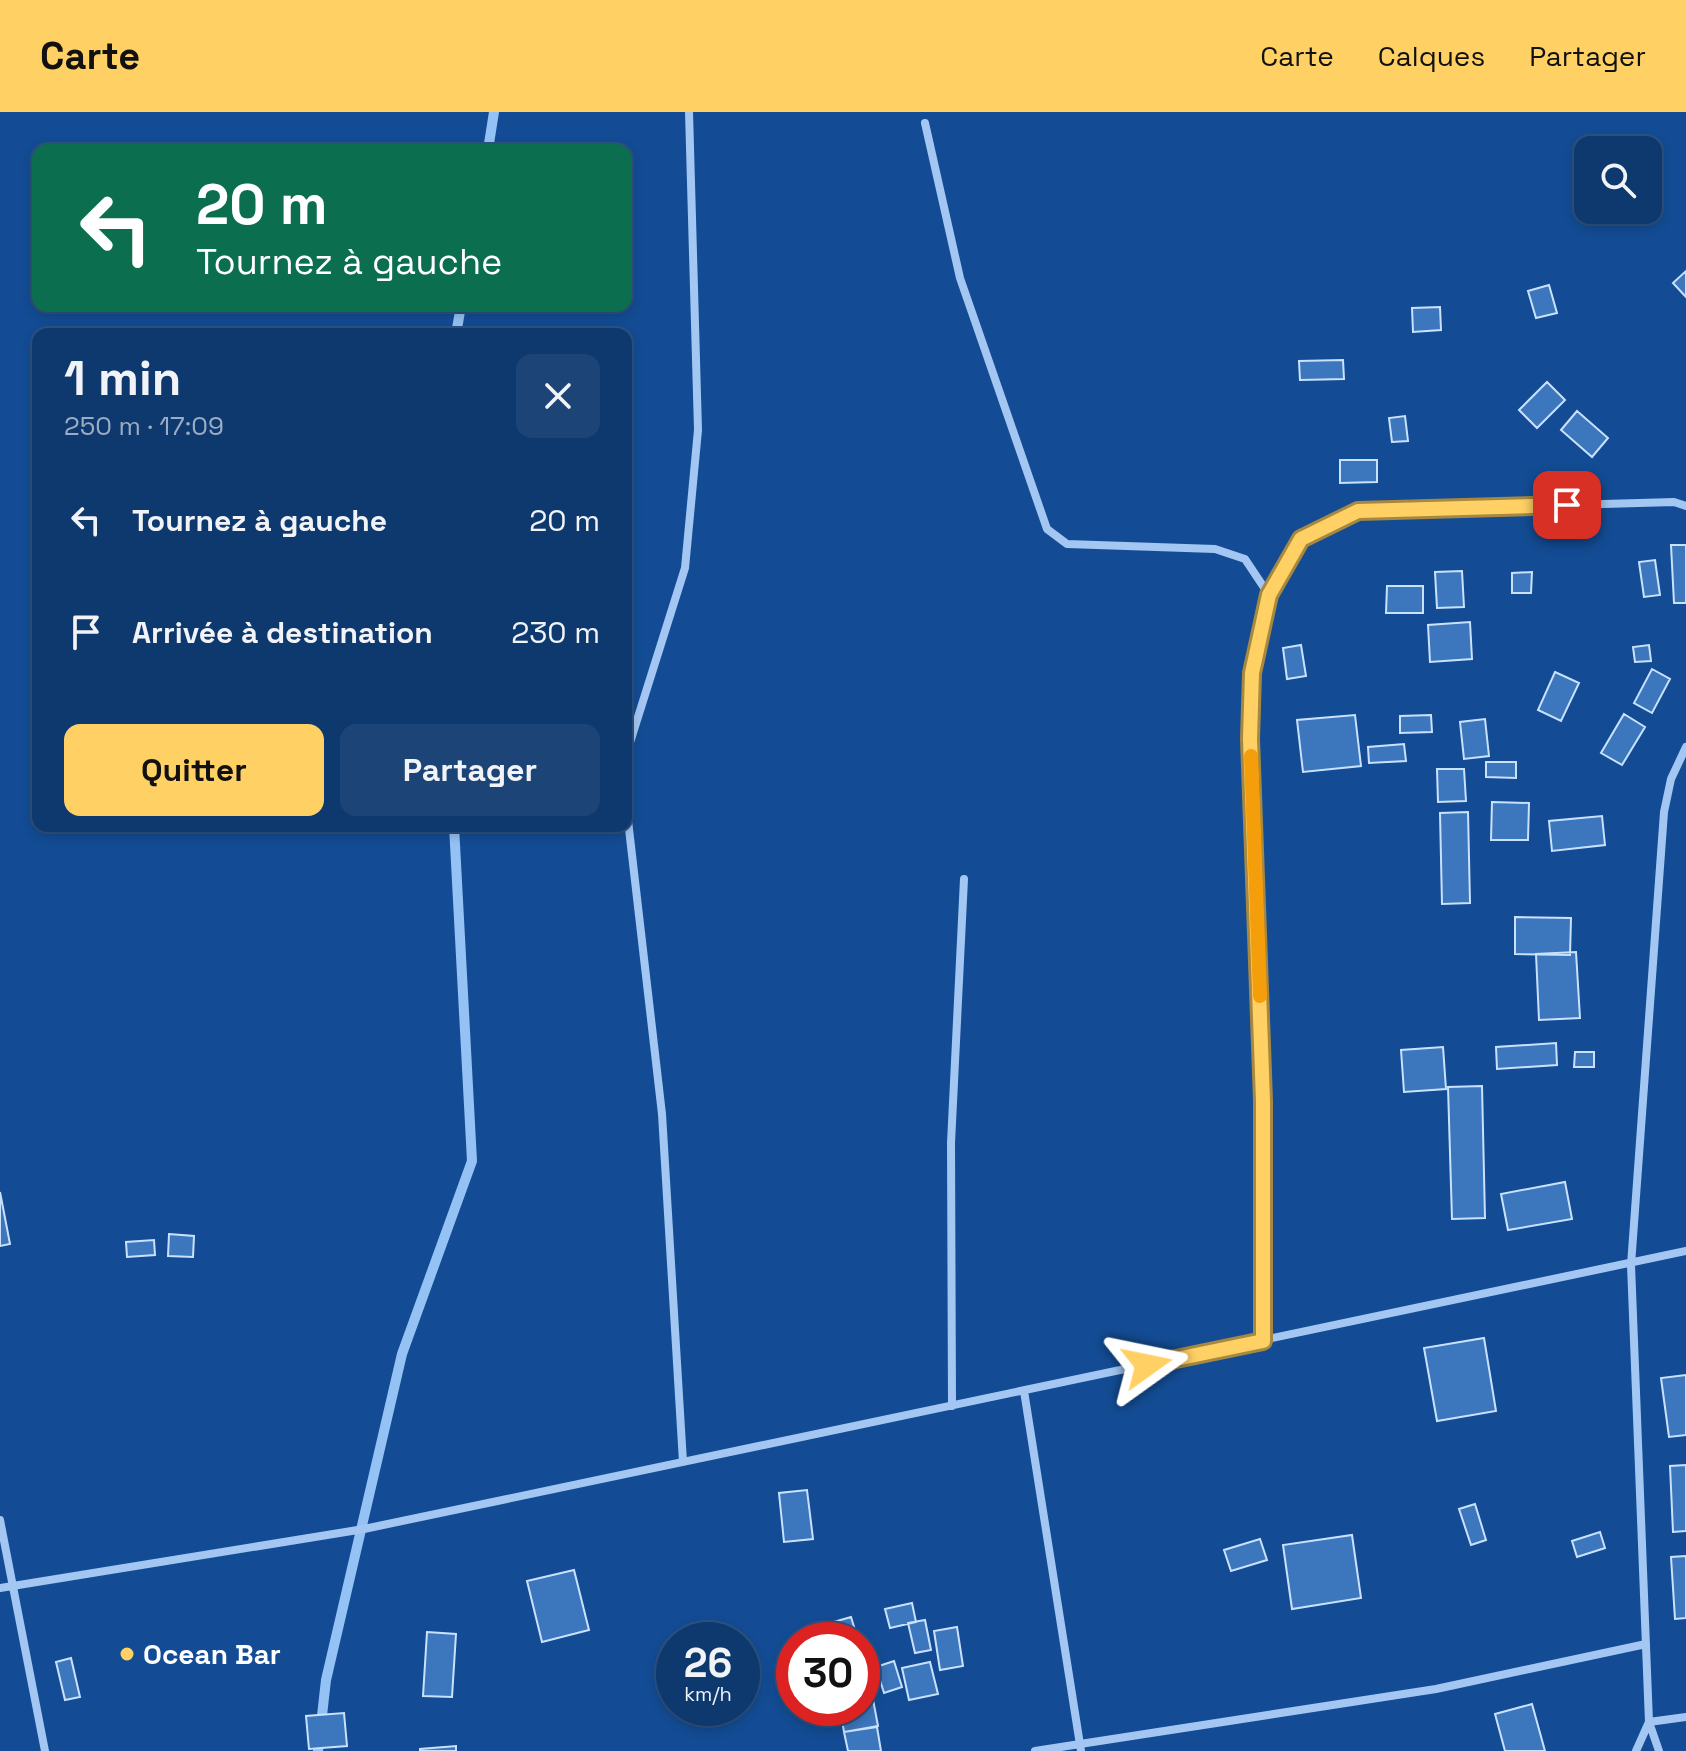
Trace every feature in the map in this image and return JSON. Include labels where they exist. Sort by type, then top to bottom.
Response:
[{"type":"street","points":[[632,736],[685,568],[698,430],[689,112]]},
{"type":"street","points":[[925,123],[960,278],[1047,529],[1067,544],[1215,549],[1245,559],[1269,595]]},
{"type":"street","points":[[1263,1341],[1263,1101],[1250,739],[1252,673],[1269,595],[1301,539],[1358,511],[1674,502],[1686,506]]},
{"type":"street","points":[[1659,1751],[1649,1722],[1631,1265],[1664,812],[1671,779],[1686,747]]},
{"type":"street","points":[[629,832],[662,1114],[683,1462]]},
{"type":"street","points":[[952,1406],[951,1143],[964,879]]},
{"type":"street","points":[[0,1588],[364,1529],[1686,1251]]},
{"type":"street","points":[[1024,1391],[1080,1747]]},
{"type":"street","points":[[0,1520],[45,1751]]},
{"type":"street","points":[[1035,1751],[1080,1747],[1436,1689],[1646,1644]]},
{"type":"street","points":[[1649,1722],[1686,1717]]},
{"type":"street","points":[[1636,1751],[1649,1722]]},
{"type":"building","points":[[1686,271],[1686,297],[1673,283]]},
{"type":"building","points":[[1549,285],[1557,313],[1536,318],[1528,291]]},
{"type":"building","points":[[1440,307],[1441,330],[1413,332],[1412,308]]},
{"type":"building","points":[[1343,360],[1344,379],[1300,380],[1299,361]]},
{"type":"building","points":[[1547,382],[1565,400],[1537,428],[1519,410]]},
{"type":"building","points":[[1577,411],[1608,438],[1592,457],[1561,430]]},
{"type":"building","points":[[1405,416],[1408,441],[1392,442],[1389,418]]},
{"type":"building","points":[[1340,460],[1377,460],[1377,482],[1340,483]]},
{"type":"building","points":[[1671,545],[1686,545],[1686,603],[1674,603]]},
{"type":"building","points":[[1655,560],[1660,595],[1644,597],[1639,562]]},
{"type":"building","points":[[1462,571],[1464,607],[1437,608],[1435,572]]},
{"type":"building","points":[[1532,572],[1531,593],[1512,593],[1512,573]]},
{"type":"building","points":[[1387,586],[1423,586],[1423,613],[1386,613]]},
{"type":"building","points":[[1470,622],[1472,659],[1430,662],[1428,625]]},
{"type":"building","points":[[1301,645],[1306,676],[1287,679],[1283,648]]},
{"type":"building","points":[[1649,645],[1651,661],[1635,662],[1633,647]]},
{"type":"building","points":[[1652,669],[1670,679],[1652,713],[1634,703]]},
{"type":"building","points":[[1555,672],[1579,683],[1561,721],[1538,710]]},
{"type":"building","points":[[1624,714],[1645,727],[1622,765],[1601,753]]},
{"type":"building","points":[[1355,715],[1361,766],[1303,772],[1297,720]]},
{"type":"building","points":[[1431,715],[1432,732],[1400,733],[1400,716]]},
{"type":"building","points":[[1485,719],[1489,756],[1464,759],[1460,722]]},
{"type":"building","points":[[1404,744],[1406,761],[1369,763],[1368,747]]},
{"type":"building","points":[[1486,762],[1516,762],[1516,778],[1486,777]]},
{"type":"building","points":[[1437,769],[1464,769],[1466,801],[1438,802]]},
{"type":"building","points":[[1492,802],[1529,803],[1528,840],[1491,840]]},
{"type":"building","points":[[1468,812],[1470,903],[1442,904],[1440,813]]},
{"type":"building","points":[[1602,816],[1605,845],[1552,851],[1549,821]]},
{"type":"building","points":[[1515,917],[1571,918],[1570,955],[1515,954]]},
{"type":"building","points":[[1576,952],[1580,1018],[1539,1020],[1536,954]]},
{"type":"building","points":[[1556,1043],[1557,1065],[1497,1069],[1496,1047]]},
{"type":"building","points":[[1443,1047],[1446,1089],[1404,1092],[1401,1050]]},
{"type":"building","points":[[1575,1052],[1594,1052],[1594,1067],[1574,1067]]},
{"type":"building","points":[[1482,1086],[1485,1218],[1452,1219],[1448,1087]]},
{"type":"building","points":[[1565,1182],[1572,1219],[1508,1230],[1501,1194]]},
{"type":"building","points":[[0,1192],[10,1244],[0,1246]]},
{"type":"building","points":[[169,1234],[194,1236],[193,1257],[168,1256]]},
{"type":"building","points":[[154,1240],[155,1255],[127,1257],[126,1242]]},
{"type":"building","points":[[1484,1338],[1496,1411],[1437,1421],[1424,1348]]},
{"type":"building","points":[[1686,1375],[1686,1435],[1669,1437],[1661,1378]]},
{"type":"building","points":[[1686,1465],[1686,1531],[1673,1532],[1670,1466]]},
{"type":"building","points":[[807,1490],[813,1539],[784,1542],[779,1493]]},
{"type":"building","points":[[1475,1504],[1486,1540],[1471,1545],[1459,1509]]},
{"type":"building","points":[[1600,1532],[1605,1548],[1577,1557],[1572,1541]]},
{"type":"building","points":[[1352,1535],[1361,1598],[1292,1609],[1283,1545]]},
{"type":"building","points":[[1260,1539],[1267,1560],[1231,1571],[1224,1550]]},
{"type":"building","points":[[1686,1556],[1686,1618],[1675,1619],[1671,1557]]},
{"type":"building","points":[[574,1570],[589,1630],[542,1642],[527,1581]]},
{"type":"building","points":[[912,1603],[916,1622],[890,1628],[885,1609]]},
{"type":"building","points":[[851,1617],[853,1622],[834,1622]]},
{"type":"building","points":[[925,1620],[931,1650],[915,1653],[908,1623]]},
{"type":"building","points":[[957,1627],[963,1666],[940,1670],[934,1631]]},
{"type":"building","points":[[427,1632],[456,1634],[452,1697],[423,1696]]},
{"type":"building","points":[[71,1658],[80,1697],[65,1700],[56,1662]]},
{"type":"building","points":[[894,1661],[902,1687],[884,1693],[880,1666]]},
{"type":"building","points":[[930,1662],[938,1694],[909,1700],[902,1668]]},
{"type":"building","points":[[1532,1704],[1545,1751],[1505,1751],[1495,1714]]},
{"type":"building","points":[[344,1713],[347,1746],[309,1749],[306,1716]]},
{"type":"building","points":[[843,1726],[878,1726],[844,1732]]},
{"type":"building","points":[[877,1727],[881,1751],[848,1751],[844,1732]]},
{"type":"building","points":[[456,1746],[456,1751],[420,1751],[420,1749]]},
{"type":"waterway","points":[[489,144],[494,112]]},
{"type":"waterway","points":[[457,328],[460,312]]},
{"type":"waterway","points":[[318,1751],[326,1680],[402,1354],[472,1161],[454,832]]},
{"type":"slow traffic","points":[[1251,756],[1260,996]]},
{"type":"place","name":"Ocean Bar","points":[[127,1654]]},
{"type":"route","points":[[1147,1365],[1263,1341],[1263,1101],[1250,739],[1252,673],[1269,595],[1301,539],[1358,511],[1567,505]]}]
